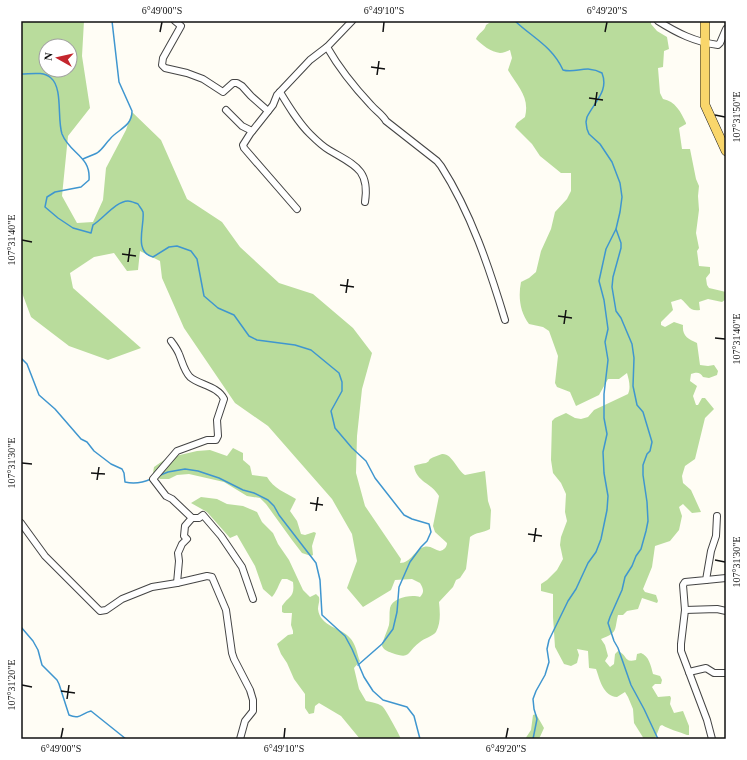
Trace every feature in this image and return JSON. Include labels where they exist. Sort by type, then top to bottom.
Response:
[{"type":"main road","points":[[705,21],[704,105],[726,151]]},
{"type":"street","points":[[175,21],[181,26],[163,58],[162,65],[165,68],[203,78],[223,92],[233,83],[237,83],[268,111]]},
{"type":"street","points":[[297,209],[244,148],[245,142],[273,105],[277,95],[310,60],[327,47],[350,23],[342,21]]},
{"type":"street","points":[[658,21],[687,38],[719,45],[726,29]]},
{"type":"street","points":[[327,47],[347,76],[371,106],[383,116],[386,121],[437,161],[441,166],[467,214],[485,256],[505,320]]},
{"type":"street","points":[[280,92],[298,121],[310,134],[328,149],[350,161],[362,173],[367,192],[365,202]]},
{"type":"street","points":[[226,110],[242,126],[252,131]]},
{"type":"street","points":[[171,341],[177,348],[185,370],[190,377],[208,386],[224,398],[217,420],[218,436],[216,440],[207,440],[177,451],[153,479],[166,496],[172,499],[192,518],[199,518],[203,515],[221,536],[242,567],[253,598]]},
{"type":"street","points":[[706,580],[711,551],[716,536],[717,516]]},
{"type":"street","points":[[177,583],[179,561],[178,553],[182,544],[187,539],[184,536],[185,526],[192,518]]},
{"type":"street","points":[[21,523],[45,556],[100,611],[106,610],[122,599],[152,586],[177,583],[210,576],[214,581],[226,610],[234,659],[250,690],[254,704],[253,711],[245,721],[240,739]]},
{"type":"street","points":[[712,739],[707,720],[683,656],[681,644],[685,610],[684,584],[691,581],[726,578]]},
{"type":"street","points":[[685,610],[717,609],[726,611]]},
{"type":"street","points":[[689,672],[706,668],[714,673],[726,673]]},
{"type":"green space","points":[[21,21],[84,21],[82,56],[90,108],[68,136],[62,196],[77,223],[93,222],[103,200],[106,168],[126,130],[132,112],[161,140],[187,199],[222,222],[240,247],[279,283],[313,294],[353,328],[372,353],[362,389],[357,436],[356,473],[365,506],[401,559],[400,563],[407,561],[421,548],[430,547],[440,551],[445,548],[447,544],[435,532],[433,526],[439,496],[418,476],[414,466],[426,463],[431,458],[446,454],[465,475],[485,471],[488,501],[491,510],[490,529],[470,537],[466,569],[460,578],[456,580],[453,587],[439,602],[440,614],[438,629],[436,632],[422,641],[408,654],[403,656],[392,653],[382,646],[389,625],[391,605],[398,599],[412,596],[420,597],[423,592],[423,588],[420,583],[412,579],[395,580],[391,590],[363,607],[347,588],[357,561],[352,534],[332,499],[268,426],[235,403],[184,328],[162,278],[160,261],[140,251],[138,270],[127,271],[114,253],[94,257],[70,273],[73,288],[141,348],[108,360],[69,346],[31,317],[21,290]]},
{"type":"green space","points":[[492,21],[651,21],[651,24],[657,31],[667,37],[669,49],[664,51],[663,67],[658,68],[660,93],[663,99],[671,102],[677,108],[686,123],[679,128],[682,149],[690,149],[696,179],[699,186],[699,210],[696,233],[699,248],[697,251],[699,266],[710,267],[710,273],[706,278],[707,285],[709,288],[726,292],[726,299],[722,302],[708,299],[699,302],[700,310],[691,309],[681,299],[671,302],[673,310],[661,322],[661,325],[665,327],[674,322],[683,325],[686,337],[697,343],[700,365],[714,365],[718,371],[717,375],[709,378],[703,377],[698,373],[691,374],[690,381],[697,386],[693,396],[696,405],[698,405],[702,398],[705,398],[714,409],[705,418],[695,459],[685,466],[682,476],[683,483],[691,490],[701,512],[692,513],[683,504],[679,507],[682,516],[679,530],[670,541],[655,546],[652,567],[643,589],[645,592],[656,595],[658,601],[657,603],[642,598],[638,609],[627,611],[623,615],[618,615],[613,633],[601,639],[605,645],[608,656],[605,661],[610,667],[614,664],[615,654],[618,651],[627,660],[632,661],[636,660],[637,654],[641,653],[646,656],[653,674],[660,676],[662,680],[661,684],[655,684],[652,687],[658,697],[670,696],[670,704],[674,713],[683,711],[689,726],[689,735],[662,725],[660,726],[655,739],[644,739],[634,723],[633,709],[625,692],[617,697],[608,694],[605,691],[596,669],[589,668],[588,651],[577,649],[579,655],[577,663],[571,666],[564,664],[555,647],[553,594],[541,591],[541,584],[557,570],[563,559],[560,545],[561,537],[567,521],[565,512],[566,494],[561,483],[553,473],[551,460],[552,421],[566,413],[575,418],[581,419],[588,417],[594,410],[628,394],[629,384],[627,373],[619,379],[608,379],[599,395],[576,406],[570,392],[557,387],[555,383],[558,356],[549,331],[543,327],[529,324],[522,309],[520,299],[521,282],[536,272],[541,251],[551,229],[555,212],[567,199],[571,191],[571,173],[561,173],[540,156],[532,144],[515,127],[517,123],[525,117],[526,104],[522,92],[508,70],[512,58],[510,50],[501,53],[493,51],[481,44],[476,39],[486,25]]},
{"type":"green space","points":[[233,448],[243,453],[243,460],[250,466],[252,475],[267,477],[276,487],[296,499],[290,511],[297,521],[301,534],[305,535],[314,532],[316,533],[312,546],[313,555],[311,556],[302,553],[260,498],[247,496],[224,482],[189,474],[177,475],[169,479],[160,479],[153,473],[154,467],[167,458],[197,451],[210,450],[227,456]]},
{"type":"green space","points":[[201,497],[217,499],[227,504],[243,506],[257,512],[262,522],[273,533],[278,544],[289,560],[303,590],[310,597],[316,594],[319,597],[318,609],[323,620],[346,634],[352,640],[360,661],[354,668],[359,689],[366,701],[378,704],[384,708],[401,739],[360,739],[341,716],[319,703],[315,706],[314,713],[309,714],[305,708],[305,694],[294,679],[277,644],[288,635],[293,634],[291,625],[292,613],[282,612],[282,606],[292,594],[293,582],[287,579],[282,579],[272,597],[263,589],[255,566],[237,535],[230,538],[207,512],[191,503]]},
{"type":"green space","points":[[536,714],[544,728],[539,739],[525,739],[531,730],[533,715]]},
{"type":"waterway","points":[[83,159],[99,151],[130,121],[132,111],[119,82],[112,21]]},
{"type":"waterway","points":[[515,21],[548,48],[559,62],[563,70],[572,71],[591,69],[602,73],[604,85],[600,96],[587,117],[587,129],[589,134],[600,144],[612,162],[620,183],[622,197],[616,229],[606,249],[599,281],[604,300],[608,329],[605,342],[608,360],[604,394],[604,418],[607,434],[603,452],[604,473],[608,496],[607,510],[601,539],[596,552],[588,563],[549,640],[547,649],[549,662],[545,675],[533,699],[537,719],[533,739]]},
{"type":"waterway","points":[[21,74],[44,74],[51,78],[55,83],[58,96],[62,134],[70,146],[83,160],[89,172],[89,180],[81,187],[55,192],[47,197],[45,207],[73,228],[91,233],[93,225],[114,207],[128,201],[138,204],[143,212],[141,238],[143,250],[147,254],[153,257],[169,247],[177,246],[191,251],[197,259],[204,296],[218,308],[234,315],[249,336],[257,340],[295,345],[311,350],[339,373],[342,382],[342,391],[331,411],[335,428],[352,448],[366,461],[375,478],[404,515],[429,524],[431,532],[427,541],[410,562],[399,587],[397,612],[393,629],[382,644],[358,665]]},
{"type":"waterway","points":[[616,229],[621,243],[612,287],[616,311],[621,318],[632,344],[634,358],[633,386],[637,405],[643,412],[652,442],[650,451],[647,454],[643,465],[648,521],[646,531],[641,549],[625,577],[622,590],[608,623],[631,685],[658,739]]},
{"type":"waterway","points":[[21,358],[27,364],[39,395],[55,409],[81,439],[87,442],[94,451],[111,464],[122,469],[125,482],[138,483],[151,479]]},
{"type":"waterway","points":[[158,476],[168,472],[185,469],[198,471],[219,478],[243,490],[254,493],[268,500],[274,506],[279,515],[316,563],[320,580],[322,615],[345,636],[364,677],[373,691],[383,700],[407,707],[414,716],[420,739]]},
{"type":"waterway","points":[[21,627],[33,641],[38,650],[42,665],[57,680],[69,715],[76,717],[91,711],[126,739]]}]
